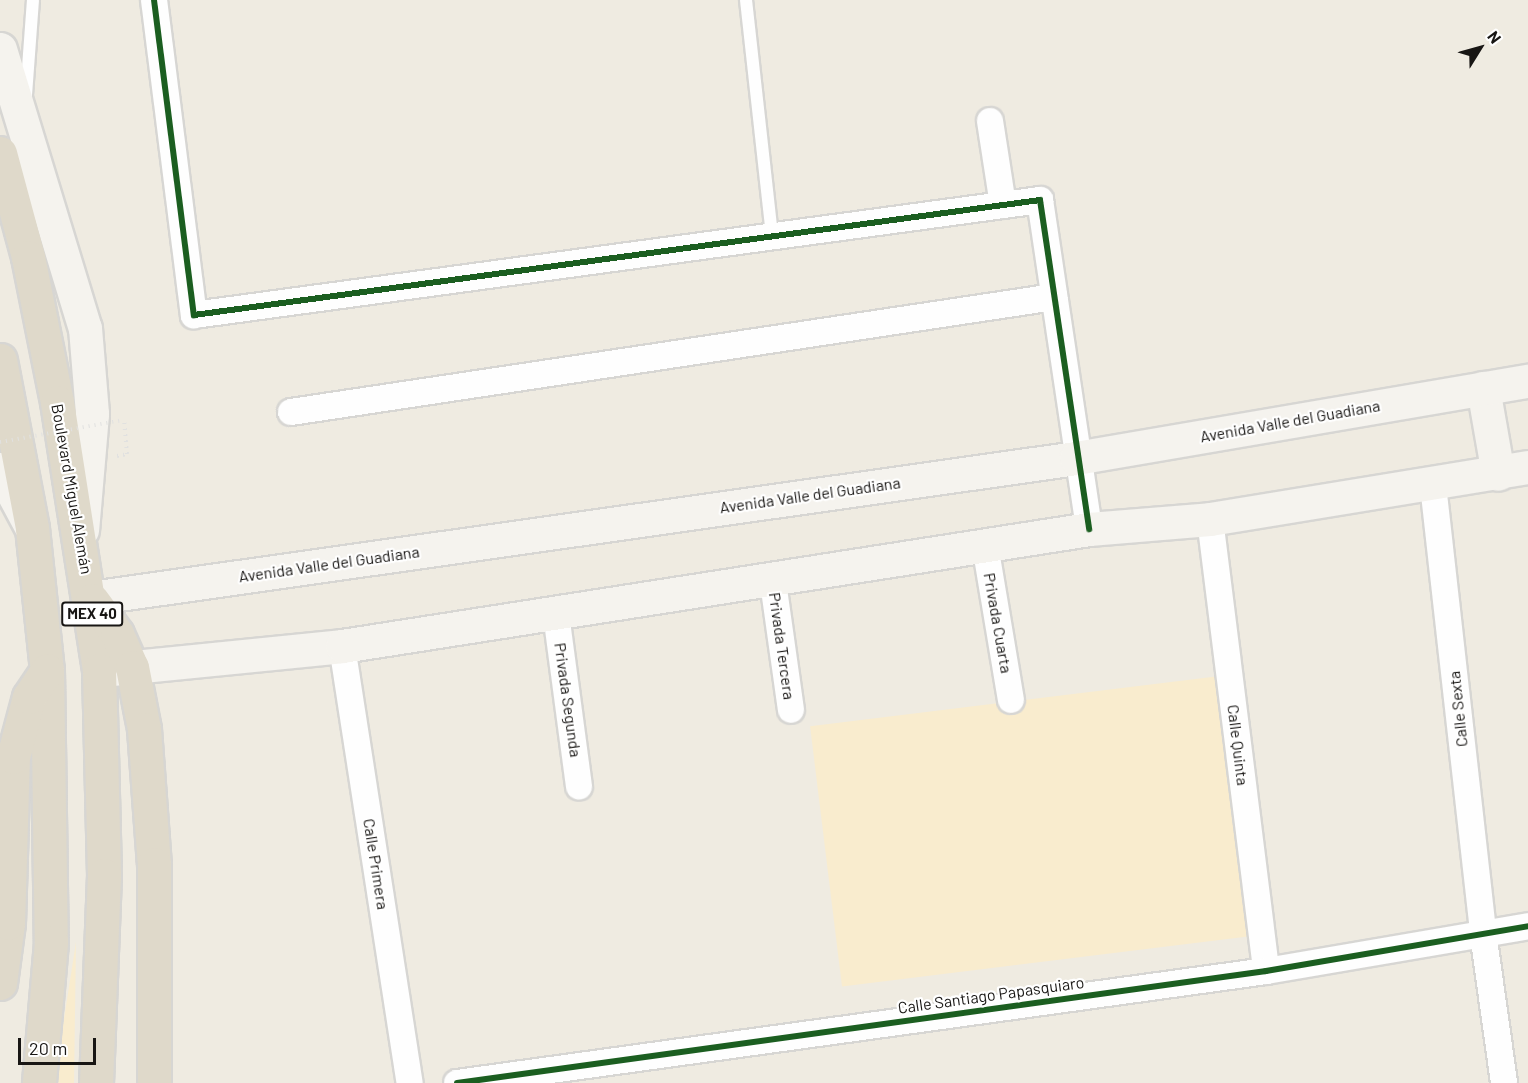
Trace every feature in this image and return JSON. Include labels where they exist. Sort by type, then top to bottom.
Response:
[{"type":"highway","name":"Boulevard Miguel Alemán","points":[[0,153],[30,268],[81,544],[99,670],[104,875],[96,1083]]},
{"type":"highway","name":"MEX 40","points":[[0,360],[32,528],[47,670],[51,942],[39,1083]]},
{"type":"highway","points":[[90,598],[117,634],[132,666],[144,729],[154,864],[154,1083]]},
{"type":"highway","points":[[0,983],[8,923],[13,757],[29,697],[47,670]]},
{"type":"main road","points":[[0,49],[24,117],[85,328],[92,414],[81,544]]},
{"type":"main road","name":"Avenida Valle del Guadiana","points":[[90,598],[1076,458],[1528,381]]},
{"type":"main road","points":[[99,670],[342,646],[773,582],[1089,529],[1210,519],[1513,471],[1483,388]]},
{"type":"main road","points":[[0,469],[32,528]]},
{"type":"street","points":[[154,0],[194,315],[1040,200],[1076,458],[1089,529]]},
{"type":"street","points":[[990,121],[1003,205]]},
{"type":"street","points":[[291,412],[1054,297]]},
{"type":"street","name":"Calle Sexta","points":[[1433,485],[1483,933],[1504,1083]]},
{"type":"street","name":"Calle Quinta","points":[[1210,519],[1266,971]]},
{"type":"street","name":"Privada Cuarta","points":[[985,545],[1011,700]]},
{"type":"street","name":"Privada Tercera","points":[[773,582],[791,710]]},
{"type":"street","name":"Privada Segunda","points":[[556,614],[579,786]]},
{"type":"street","name":"Calle Primera","points":[[342,646],[410,1083]]},
{"type":"street","name":"Calle Santiago Papasquiaro","points":[[457,1083],[1266,971],[1528,926]]},
{"type":"lane","points":[[24,117],[33,0]]},
{"type":"lane","points":[[746,0],[772,237]]},
{"type":"path","points":[[0,442],[124,420],[127,454]]},
{"type":"shaded area","points":[[0,0],[1528,0],[1528,1083],[0,1083]]},
{"type":"shaded area","points":[[1220,676],[1252,936],[842,986],[810,726]]},
{"type":"shaded area","points":[[76,942],[74,1083],[54,1083]]},
{"type":"cycle path","points":[[154,0],[194,315],[1040,200],[1089,529]]},
{"type":"cycle path","points":[[457,1083],[1266,971],[1528,926]]}]
